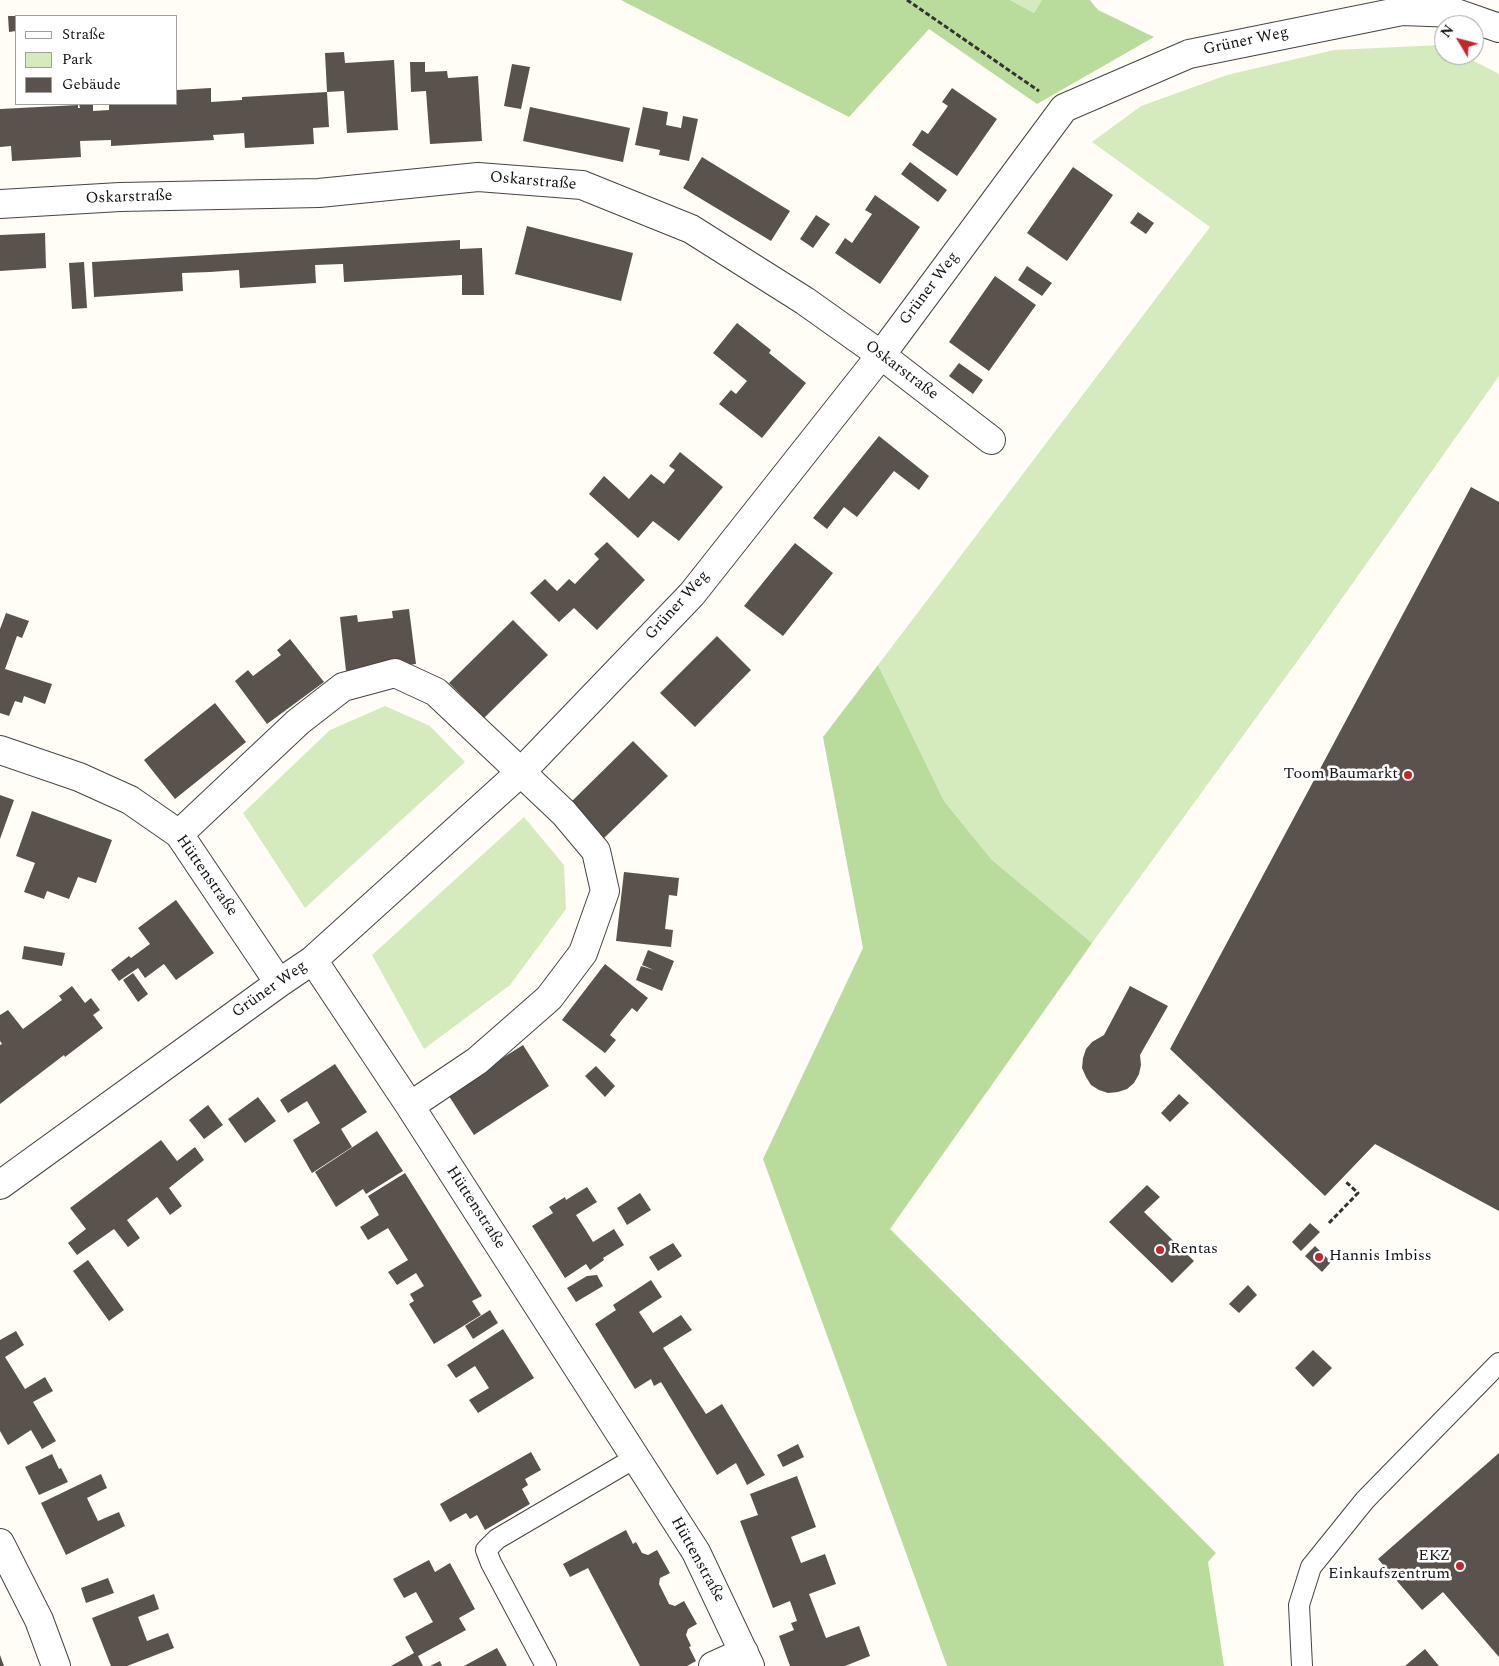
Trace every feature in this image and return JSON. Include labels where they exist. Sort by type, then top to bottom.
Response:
[{"type":"street","name":"Grüner Weg","points":[[0,1185],[313,960],[522,771],[692,594],[880,355],[1064,108],[1189,54],[1402,11],[1456,12],[1499,28]]},
{"type":"street","name":"Oskarstraße","points":[[0,204],[120,197],[319,193],[478,177],[582,185],[691,229],[805,301],[880,355],[991,440]]},
{"type":"street","points":[[179,834],[298,722],[343,687],[395,673],[436,692],[522,771],[564,813],[596,850],[605,891],[583,953],[549,998],[476,1060],[410,1106]]},
{"type":"street","name":"Hüttenstraße","points":[[0,750],[79,777],[130,800],[179,834],[279,983]]},
{"type":"street","name":"Hüttenstraße","points":[[313,960],[410,1106],[696,1552],[747,1659]]},
{"type":"street","points":[[0,1543],[39,1620],[56,1666]]},
{"type":"street","points":[[713,1666],[747,1659]]},
{"type":"lane","points":[[1302,1666],[1299,1605],[1311,1567],[1365,1500],[1499,1363]]},
{"type":"lane","points":[[546,1666],[491,1563],[486,1550],[497,1539],[635,1458]]},
{"type":"path","points":[[907,0],[1064,108]]},
{"type":"path","points":[[1328,1223],[1358,1193],[1345,1181]]},
{"type":"green space","points":[[621,0],[1010,0],[1034,13],[1042,0],[1090,0],[1098,10],[1154,37],[1037,104],[929,29],[849,117]]},
{"type":"green space","points":[[1010,0],[1042,0],[1034,13]]},
{"type":"green space","points":[[1434,45],[1434,65],[1481,65],[1499,74],[1499,376],[1309,645],[1092,943],[992,860],[944,801],[878,665],[1210,227],[1092,142],[1141,106],[1227,75],[1334,50]]},
{"type":"green space","points":[[878,665],[944,801],[992,860],[1092,943],[890,1229],[1216,1553],[1208,1562],[1224,1666],[947,1666],[763,1159],[863,948],[823,737]]},
{"type":"green space","points":[[385,706],[430,726],[465,762],[305,908],[243,813],[330,730]]},
{"type":"green space","points":[[524,817],[564,865],[566,909],[510,985],[424,1049],[372,955]]},
{"type":"building","points":[[8,16],[15,16],[15,31],[9,32]]},
{"type":"building","points":[[344,52],[345,63],[394,60],[398,130],[347,133],[344,91],[327,92],[325,53]]},
{"type":"building","points":[[410,62],[425,62],[425,72],[447,71],[448,78],[478,76],[482,141],[430,144],[426,91],[411,92]]},
{"type":"building","points":[[512,64],[530,67],[521,109],[504,106]]},
{"type":"building","points":[[211,88],[211,102],[242,100],[242,97],[327,92],[329,127],[313,128],[314,144],[245,148],[244,133],[213,135],[214,140],[111,146],[111,140],[80,141],[81,157],[12,161],[11,146],[0,147],[0,109],[78,105],[78,108],[80,108],[79,105],[93,105],[93,111],[109,110],[109,105],[178,105],[178,90]]},
{"type":"building","points":[[952,88],[997,119],[957,176],[912,145],[922,130],[928,134],[948,106],[942,102]]},
{"type":"building","points":[[530,107],[630,128],[623,162],[523,141]]},
{"type":"building","points":[[643,107],[668,112],[666,125],[681,128],[683,116],[698,119],[689,161],[659,155],[660,150],[635,145]]},
{"type":"building","points":[[702,157],[790,211],[771,241],[683,188]]},
{"type":"building","points":[[910,162],[947,190],[938,202],[901,174]]},
{"type":"building","points":[[1073,167],[1113,195],[1067,261],[1027,233]]},
{"type":"building","points":[[875,195],[920,227],[880,284],[835,253],[845,238],[852,243],[872,214],[865,210]]},
{"type":"building","points":[[1138,212],[1154,223],[1146,234],[1130,223]]},
{"type":"building","points":[[816,215],[830,224],[813,248],[800,239]]},
{"type":"building","points":[[527,226],[633,253],[621,301],[515,274]]},
{"type":"building","points":[[45,233],[46,268],[0,271],[0,235]]},
{"type":"building","points":[[460,240],[460,249],[482,248],[484,295],[462,295],[462,275],[344,282],[343,264],[315,265],[316,283],[240,288],[239,270],[182,273],[183,291],[94,297],[92,262]]},
{"type":"building","points":[[84,262],[87,308],[72,309],[69,263]]},
{"type":"building","points":[[1027,266],[1052,283],[1042,296],[1018,280]]},
{"type":"building","points":[[995,276],[1036,305],[989,371],[949,342]]},
{"type":"building","points":[[737,323],[771,350],[769,353],[806,383],[762,438],[719,404],[731,390],[736,394],[747,381],[713,353]]},
{"type":"building","points":[[959,363],[983,380],[973,394],[949,376]]},
{"type":"building","points":[[879,436],[929,476],[919,490],[894,471],[857,517],[844,507],[827,529],[813,518]]},
{"type":"building","points":[[680,452],[723,487],[679,541],[653,521],[638,538],[589,494],[604,476],[629,499],[651,474],[664,484],[675,470],[669,466]]},
{"type":"building","name":"Toom Baumarkt","points":[[1471,487],[1499,502],[1499,1211],[1375,1144],[1325,1196],[1170,1049]]},
{"type":"building","points":[[607,542],[645,580],[597,630],[574,608],[559,622],[530,593],[545,579],[557,591],[569,579],[575,584],[599,559],[594,554]]},
{"type":"building","points":[[795,543],[833,573],[783,636],[744,606]]},
{"type":"building","points":[[409,609],[416,664],[346,671],[340,617],[357,615],[358,622],[393,618],[392,611]]},
{"type":"building","points":[[6,613],[29,621],[22,638],[17,636],[5,669],[52,684],[45,704],[24,696],[22,703],[15,701],[9,716],[0,713],[0,629]]},
{"type":"building","points":[[513,620],[548,655],[484,718],[449,683]]},
{"type":"building","points":[[717,636],[751,670],[695,727],[660,693]]},
{"type":"building","points":[[290,639],[324,682],[267,724],[235,681],[248,670],[253,676],[281,655],[277,650]]},
{"type":"building","points":[[215,703],[246,742],[175,799],[144,760]]},
{"type":"building","points":[[633,741],[668,776],[603,839],[569,804]]},
{"type":"building","points":[[0,795],[14,800],[0,839]]},
{"type":"building","points":[[32,811],[112,840],[96,883],[78,877],[69,899],[47,891],[44,899],[24,892],[35,863],[16,856]]},
{"type":"building","points":[[624,872],[679,878],[677,896],[669,895],[665,929],[673,930],[671,947],[616,941]]},
{"type":"building","points":[[176,900],[214,953],[176,980],[164,964],[145,978],[138,968],[119,981],[111,970],[129,956],[131,958],[150,944],[138,928]]},
{"type":"building","points":[[24,946],[65,953],[62,966],[22,959]]},
{"type":"building","points":[[648,950],[674,961],[662,991],[636,980],[641,966],[654,970],[642,965]]},
{"type":"building","points":[[605,964],[648,998],[637,1012],[632,1008],[610,1035],[616,1040],[605,1053],[562,1020]]},
{"type":"building","points":[[133,973],[148,994],[138,1002],[123,980]]},
{"type":"building","points":[[72,986],[85,1003],[91,998],[100,1010],[93,1015],[103,1028],[0,1104],[0,1045],[2,1044],[0,1041],[0,1015],[8,1010],[23,1029],[62,1000],[59,996]]},
{"type":"building","points":[[1130,986],[1168,1006],[1140,1055],[1141,1065],[1134,1083],[1127,1089],[1108,1093],[1091,1085],[1082,1068],[1083,1058],[1086,1049],[1092,1042],[1104,1035]]},
{"type":"building","points":[[523,1045],[549,1086],[474,1135],[447,1093]]},
{"type":"building","points":[[335,1064],[367,1112],[341,1129],[352,1147],[312,1173],[293,1140],[320,1123],[307,1101],[288,1113],[280,1100]]},
{"type":"building","points":[[596,1066],[615,1086],[605,1097],[585,1076]]},
{"type":"building","points":[[1179,1094],[1189,1103],[1170,1122],[1161,1113]]},
{"type":"building","points":[[258,1097],[276,1121],[245,1143],[228,1119]]},
{"type":"building","points":[[208,1105],[223,1125],[204,1139],[189,1120]]},
{"type":"building","points":[[377,1131],[403,1171],[366,1194],[363,1189],[336,1207],[315,1172]]},
{"type":"building","points":[[161,1140],[177,1161],[195,1147],[204,1160],[169,1188],[182,1206],[170,1215],[157,1197],[127,1220],[140,1238],[128,1247],[114,1229],[77,1255],[68,1243],[86,1229],[70,1208]]},
{"type":"building","points":[[405,1173],[482,1296],[472,1301],[481,1315],[434,1344],[409,1304],[414,1301],[410,1294],[424,1286],[416,1273],[397,1285],[388,1272],[408,1260],[388,1228],[368,1240],[360,1227],[379,1215],[368,1196]]},
{"type":"building","points":[[1147,1185],[1160,1197],[1144,1212],[1194,1261],[1172,1283],[1109,1222]]},
{"type":"building","points":[[587,1187],[597,1202],[576,1215],[593,1242],[614,1229],[624,1245],[603,1258],[604,1260],[590,1270],[586,1264],[565,1278],[532,1226],[553,1213],[549,1207],[565,1197],[566,1200]]},
{"type":"building","points":[[640,1193],[651,1210],[627,1225],[617,1208]]},
{"type":"building","points":[[1310,1223],[1320,1232],[1301,1251],[1292,1242]]},
{"type":"building","points":[[673,1243],[682,1256],[658,1271],[649,1257]]},
{"type":"building","points":[[1315,1246],[1331,1262],[1322,1272],[1305,1256]]},
{"type":"building","points":[[88,1260],[124,1310],[109,1321],[73,1271]]},
{"type":"building","points":[[597,1275],[603,1286],[576,1302],[567,1288],[587,1276]]},
{"type":"building","points":[[651,1280],[662,1297],[639,1312],[653,1333],[681,1315],[692,1330],[663,1348],[706,1414],[722,1404],[765,1475],[747,1485],[736,1463],[717,1475],[661,1382],[654,1386],[651,1379],[635,1389],[595,1324],[616,1310],[613,1305]]},
{"type":"building","points":[[1248,1285],[1257,1295],[1239,1313],[1229,1304]]},
{"type":"building","points":[[490,1310],[498,1323],[473,1339],[465,1326]]},
{"type":"building","points":[[503,1329],[534,1378],[478,1413],[469,1400],[489,1388],[475,1366],[456,1378],[447,1365]]},
{"type":"building","points":[[16,1331],[24,1345],[5,1357],[25,1389],[45,1377],[53,1391],[33,1402],[56,1441],[42,1449],[31,1430],[8,1445],[0,1431],[0,1340]]},
{"type":"building","points":[[1313,1350],[1332,1368],[1313,1387],[1295,1368]]},
{"type":"building","points":[[798,1444],[804,1457],[783,1467],[777,1455]]},
{"type":"building","points":[[531,1452],[541,1470],[525,1479],[528,1485],[522,1489],[530,1504],[485,1530],[477,1515],[470,1519],[466,1513],[450,1522],[440,1504]]},
{"type":"building","name":"EKZ Einkaufszentrum","points":[[1499,1453],[1499,1657],[1443,1592],[1422,1610],[1378,1559]]},
{"type":"building","points":[[52,1454],[68,1482],[39,1495],[25,1467]]},
{"type":"building","points":[[101,1474],[107,1488],[87,1498],[98,1521],[119,1512],[125,1526],[66,1555],[41,1503]]},
{"type":"building","points":[[797,1476],[816,1527],[791,1537],[801,1563],[825,1554],[836,1584],[809,1594],[826,1638],[859,1626],[870,1656],[845,1666],[790,1666],[779,1636],[794,1630],[791,1623],[797,1621],[790,1601],[773,1608],[740,1521],[758,1515],[750,1494]]},
{"type":"building","points":[[626,1530],[633,1544],[636,1542],[642,1553],[648,1555],[657,1550],[670,1573],[660,1578],[659,1584],[669,1604],[675,1606],[684,1601],[697,1624],[688,1629],[686,1635],[691,1646],[689,1647],[696,1661],[687,1666],[640,1666],[588,1568],[570,1577],[563,1564]]},
{"type":"building","points":[[429,1560],[435,1572],[450,1563],[475,1609],[459,1618],[466,1630],[418,1656],[423,1666],[391,1666],[414,1653],[405,1637],[433,1622],[416,1592],[404,1598],[393,1579]]},
{"type":"building","points":[[108,1578],[114,1593],[86,1603],[81,1588]]},
{"type":"building","points":[[154,1594],[159,1609],[138,1617],[147,1641],[168,1633],[174,1648],[127,1666],[111,1666],[92,1618]]},
{"type":"building","points":[[497,1648],[507,1666],[464,1666]]},
{"type":"building","points":[[1425,1649],[1439,1666],[1405,1666]]},
{"type":"building","points":[[0,1655],[4,1666],[0,1666]]},
{"type":"building","points":[[440,1661],[442,1666],[430,1666]]},
{"type":"place","name":"Toom Baumarkt","points":[[1408,775]]},
{"type":"place","name":"Rentas","points":[[1160,1250]]},
{"type":"place","name":"Hannis Imbiss","points":[[1319,1257]]},
{"type":"place","name":"EKZ Einkaufszentrum","points":[[1460,1566]]}]
